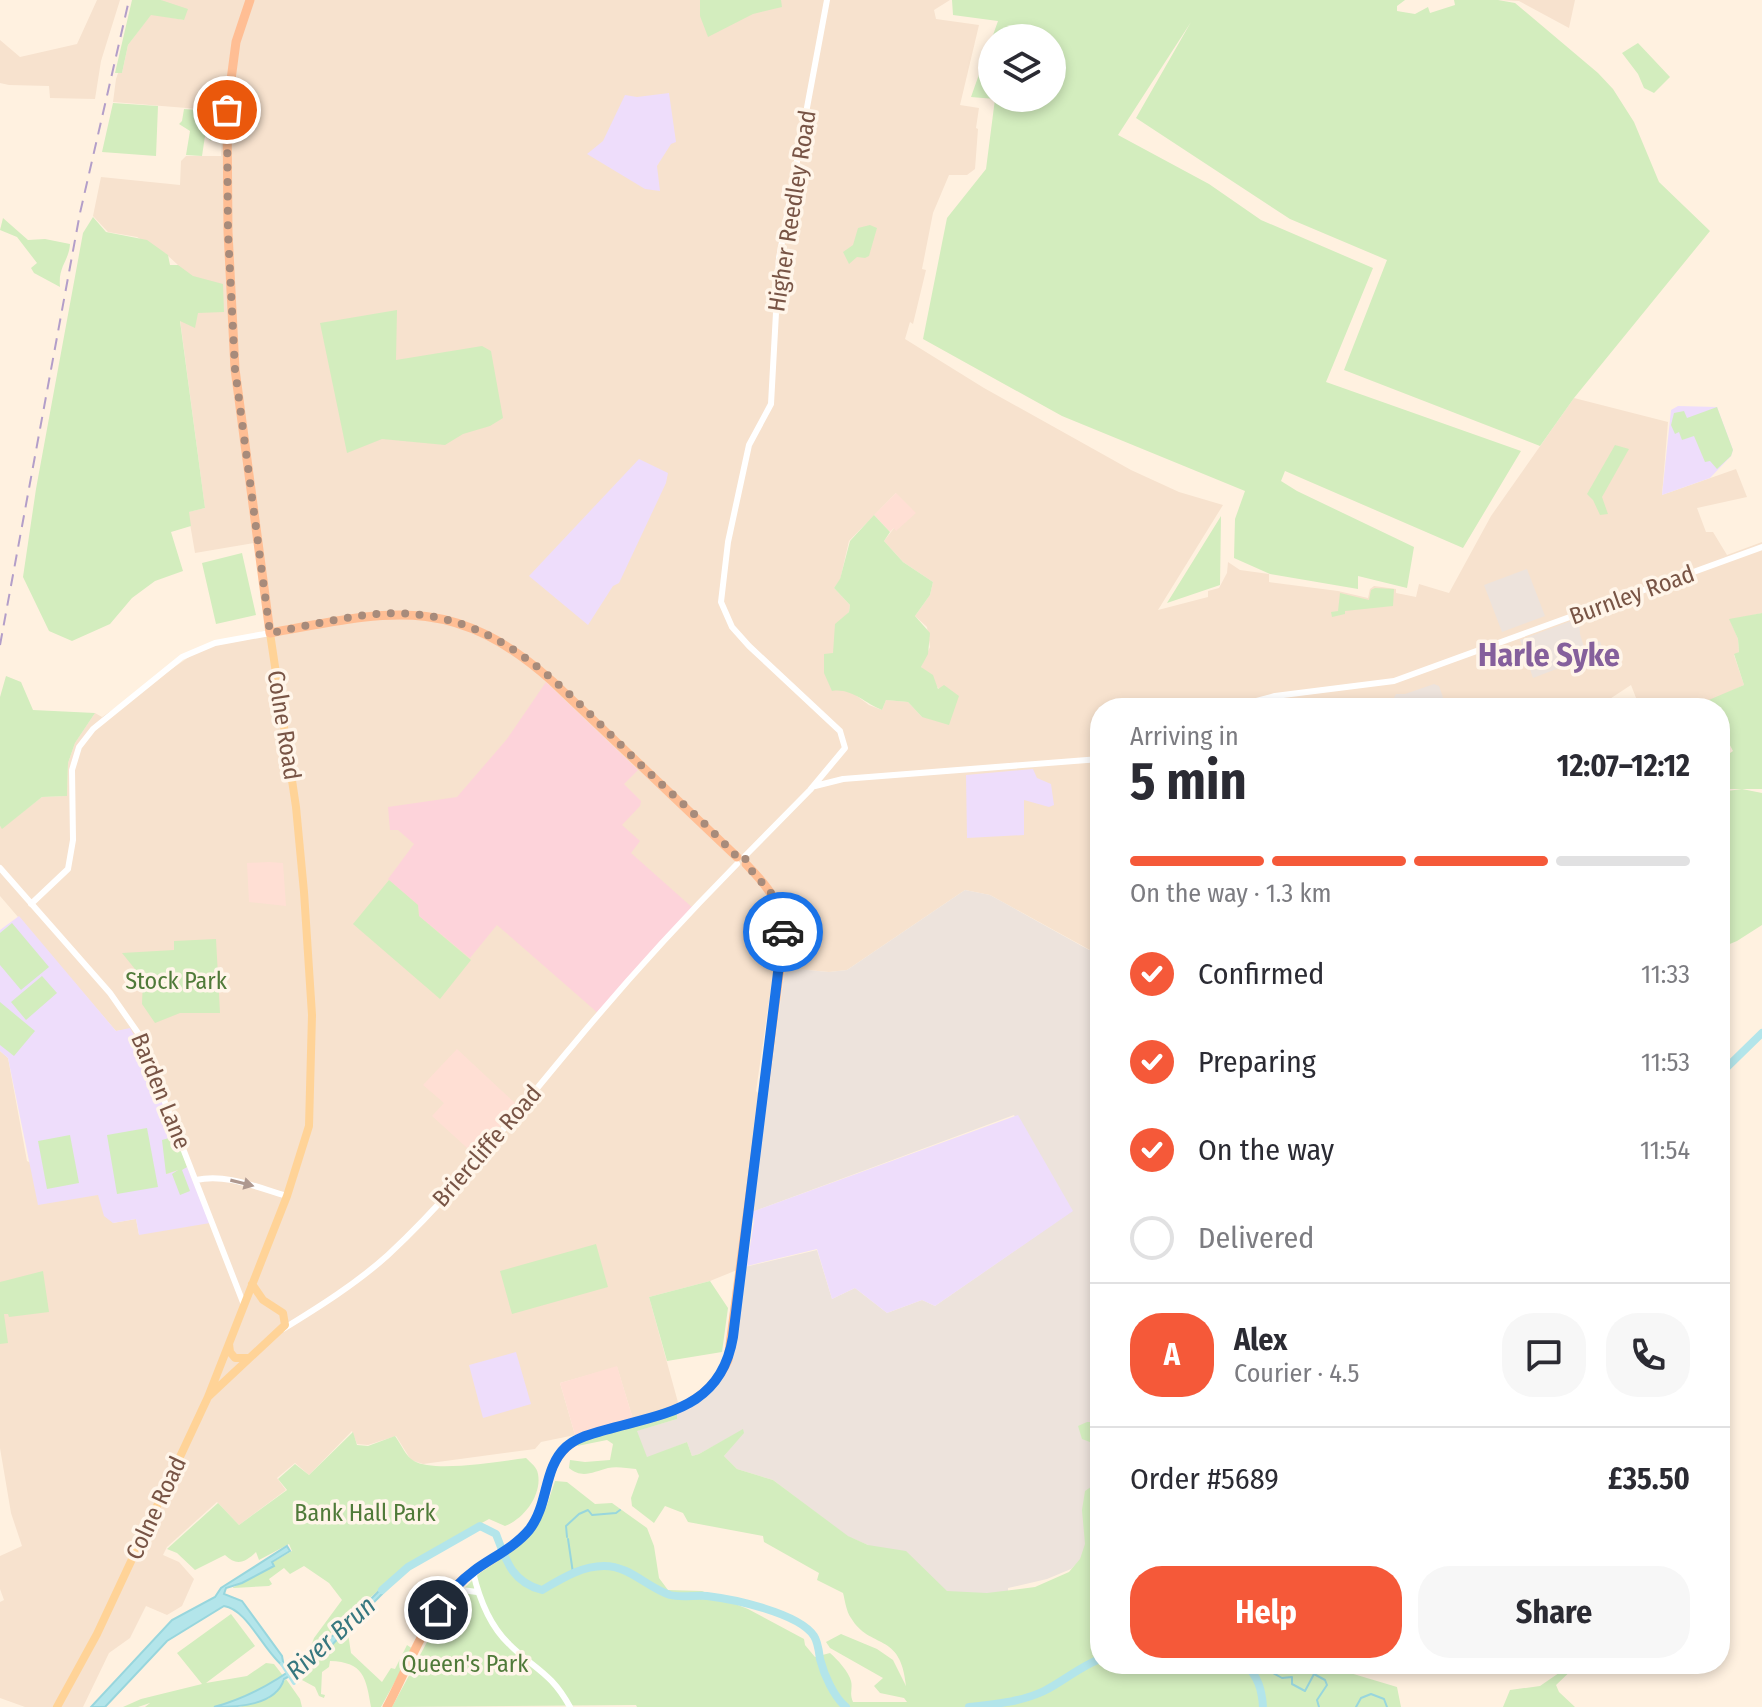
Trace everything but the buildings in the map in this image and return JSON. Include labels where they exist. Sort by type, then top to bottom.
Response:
[{"type":"highway","name":"Colne Road","points":[[250,0],[236,42],[227,110],[228,232],[235,369],[270,633]]},
{"type":"highway","points":[[270,633],[338,620],[400,613],[460,622],[522,654],[741,860],[776,899],[783,928],[728,1360],[710,1389],[695,1401],[568,1445],[556,1460],[543,1507],[529,1530],[454,1589],[438,1610],[387,1707]]},
{"type":"main road","name":"Colne Road","points":[[57,1707],[102,1623],[208,1397],[287,1196],[309,1126],[312,1029],[297,814],[270,633]]},
{"type":"main road","points":[[252,1284],[263,1300],[283,1313],[286,1321],[283,1329]]},
{"type":"main road","points":[[244,1305],[255,1299],[263,1300]]},
{"type":"main road","name":"Briercliffe Road","points":[[208,1397],[283,1329]]},
{"type":"main road","points":[[229,1344],[235,1358],[249,1358]]},
{"type":"street","name":"Higher Reedley Road","points":[[827,0],[779,258],[771,404],[749,445],[728,542],[721,602],[732,627],[840,731],[844,741]]},
{"type":"street","name":"Burnley Road","points":[[1263,698],[1371,686],[1412,675],[1762,547]]},
{"type":"street","points":[[31,904],[68,869],[73,840],[72,770],[79,747],[93,729],[191,652],[224,640],[270,633]]},
{"type":"street","name":"Briercliffe Road","points":[[283,1329],[387,1256],[440,1202],[503,1133],[636,972],[812,788],[843,752],[844,741]]},
{"type":"street","name":"Briercliffe Road","points":[[812,788],[828,781],[1090,760]]},
{"type":"street","points":[[825,772],[828,781]]},
{"type":"street","name":"Barden Lane","points":[[0,868],[110,993],[132,1023],[150,1059],[244,1305]]},
{"type":"street","points":[[196,1180],[208,1177],[234,1181],[287,1196]]},
{"type":"street","points":[[283,1313],[292,1318],[302,1318]]},
{"type":"street","points":[[473,1572],[477,1592],[491,1623],[509,1644],[558,1686],[570,1707]]},
{"type":"street","points":[[454,1589],[477,1592]]},
{"type":"shaded area","points":[[97,0],[120,0],[101,61],[95,99],[50,98],[49,86],[0,83],[0,40],[20,57],[77,44]]},
{"type":"shaded area","points":[[161,0],[950,0],[934,10],[936,19],[978,25],[960,105],[978,108],[975,169],[967,175],[949,175],[933,213],[922,269],[926,270],[913,324],[910,322],[905,339],[984,388],[1131,470],[1179,492],[1223,505],[1158,610],[1208,597],[1208,591],[1219,588],[1227,573],[1228,562],[1240,570],[1269,574],[1269,582],[1368,598],[1374,586],[1396,589],[1396,593],[1416,597],[1419,584],[1449,593],[1491,516],[1574,398],[1668,422],[1662,495],[1736,469],[1747,497],[1697,508],[1706,532],[1713,532],[1727,555],[1762,542],[1762,613],[1730,620],[1738,639],[1739,652],[1734,655],[1744,685],[1716,698],[1636,698],[1631,685],[1611,698],[1090,698],[1090,950],[990,895],[965,890],[847,970],[829,972],[774,967],[756,1091],[759,1094],[737,1270],[710,1281],[649,1297],[679,1406],[633,1419],[617,1367],[560,1383],[575,1435],[541,1442],[535,1449],[423,1464],[411,1460],[396,1436],[368,1445],[357,1444],[352,1431],[309,1475],[295,1463],[277,1478],[286,1490],[239,1525],[217,1502],[167,1547],[163,1555],[179,1562],[194,1579],[182,1606],[167,1615],[146,1606],[130,1638],[109,1653],[83,1707],[25,1707],[0,1698],[0,1602],[4,1600],[0,1589],[0,1556],[22,1546],[11,1513],[0,1448],[0,1051],[8,1058],[27,1161],[99,1195],[113,1223],[136,1219],[139,1235],[166,1174],[130,1029],[116,1031],[0,896],[0,826],[2,828],[42,797],[67,796],[68,763],[75,743],[95,713],[102,717],[202,648],[267,630],[254,543],[195,553],[188,512],[205,508],[179,312],[181,276],[178,265],[137,237],[108,232],[93,216],[101,177],[180,185],[181,161],[186,156],[221,156],[223,111],[113,102],[116,79],[118,73],[122,73],[128,45],[151,14],[184,20]],"holes":[[[896,493],[894,528],[884,541],[903,562],[933,582],[930,595],[915,616],[927,627],[930,647],[921,667],[939,689],[922,717],[908,702],[886,700],[882,710],[869,705],[849,690],[838,690],[824,654],[833,654],[841,620],[849,612],[850,605],[834,588],[840,580],[849,541]]]},
{"type":"shaded area","points":[[1499,0],[1575,0],[1569,28],[1519,1]]},
{"type":"shaded area","points":[[669,93],[676,142],[671,144],[657,166],[660,191],[645,189],[587,154],[603,141],[625,95],[637,97]]},
{"type":"shaded area","points":[[1678,406],[1717,407],[1733,450],[1710,478],[1662,495],[1671,410]]},
{"type":"shaded area","points":[[639,459],[668,473],[666,483],[619,583],[613,586],[588,625],[529,576]]},
{"type":"shaded area","points":[[896,493],[916,513],[896,531],[894,528],[890,532],[874,515]]},
{"type":"shaded area","points":[[1527,569],[1545,616],[1502,632],[1484,585]]},
{"type":"shaded area","points":[[1579,618],[1584,647],[1600,641],[1603,651],[1533,678],[1520,640]]},
{"type":"shaded area","points":[[546,682],[638,770],[624,784],[641,801],[622,825],[640,841],[631,853],[694,909],[599,1014],[497,925],[470,958],[419,916],[418,905],[388,879],[414,844],[398,830],[390,830],[388,807],[457,797],[507,739]]},
{"type":"shaded area","points":[[1434,684],[1439,686],[1443,698],[1394,698],[1396,694]]},
{"type":"shaded area","points":[[1033,769],[1037,778],[1051,784],[1054,805],[1049,807],[1024,800],[1024,835],[967,838],[966,775]]},
{"type":"shaded area","points":[[247,863],[283,863],[286,906],[249,902]]},
{"type":"shaded area","points":[[965,890],[990,895],[1090,950],[1090,1551],[1071,1569],[1047,1579],[1008,1588],[1008,1600],[957,1597],[847,1536],[773,1480],[737,1469],[724,1456],[743,1430],[699,1454],[692,1456],[687,1442],[647,1458],[636,1431],[677,1419],[677,1413],[698,1403],[720,1382],[736,1340],[745,1267],[817,1250],[832,1299],[855,1288],[887,1313],[922,1300],[935,1306],[1072,1211],[1014,1115],[752,1212],[785,968],[829,972],[847,970]]},
{"type":"shaded area","points":[[19,916],[116,1031],[130,1028],[142,1049],[176,1136],[167,1174],[187,1167],[210,1223],[139,1235],[136,1219],[113,1223],[104,1216],[98,1195],[38,1205],[8,1058],[0,1051],[0,930]]},
{"type":"shaded area","points":[[457,1049],[517,1105],[476,1156],[432,1116],[444,1103],[423,1085]]},
{"type":"shaded area","points":[[1018,1115],[1073,1211],[935,1306],[922,1300],[887,1313],[855,1288],[832,1299],[817,1249],[747,1266],[754,1221],[752,1212]]},
{"type":"shaded area","points":[[516,1352],[531,1404],[483,1418],[469,1365]]},
{"type":"shaded area","points":[[617,1366],[633,1419],[575,1435],[560,1383]]},
{"type":"green space","points":[[132,0],[161,0],[188,9],[184,20],[151,15],[128,45],[122,73],[115,73]]},
{"type":"green space","points":[[700,0],[781,0],[782,7],[753,14],[708,37],[700,16]]},
{"type":"green space","points":[[952,0],[1405,0],[1397,6],[1397,11],[1415,14],[1428,7],[1430,13],[1455,5],[1454,0],[1515,3],[1613,89],[1634,122],[1659,182],[1710,231],[1574,398],[1540,446],[1344,370],[1387,260],[1290,219],[1136,118],[1191,22],[1118,135],[1209,184],[1261,220],[1373,268],[1326,382],[1521,451],[1463,548],[1285,471],[1281,481],[1297,491],[1414,547],[1407,588],[1358,576],[1358,589],[1270,574],[1234,558],[1235,519],[1245,491],[1062,416],[923,339],[947,218],[986,169],[993,112],[1066,112],[1066,24],[997,24],[998,21],[953,15]]},
{"type":"green space","points":[[1638,43],[1670,77],[1654,93],[1644,88],[1622,53]]},
{"type":"green space","points":[[978,77],[978,98],[971,97]]},
{"type":"green space","points":[[113,103],[158,106],[156,156],[102,152]]},
{"type":"green space","points":[[184,109],[223,112],[221,131],[212,130],[211,141],[205,136],[202,156],[186,155],[190,131],[179,124]]},
{"type":"green space","points":[[93,217],[106,232],[147,240],[168,255],[170,265],[178,265],[193,276],[223,284],[224,312],[198,313],[195,328],[180,321],[205,508],[189,512],[191,526],[171,532],[183,571],[155,581],[132,598],[110,624],[72,641],[49,631],[23,577],[83,233]]},
{"type":"green space","points":[[3,218],[28,240],[45,239],[70,244],[60,287],[34,273],[31,268],[37,263],[17,237],[0,230]]},
{"type":"green space","points":[[870,225],[877,228],[869,256],[857,257],[849,264],[843,252],[853,245],[858,228]]},
{"type":"green space","points":[[397,310],[396,360],[482,346],[491,351],[503,418],[445,445],[382,439],[347,453],[320,323]]},
{"type":"green space","points":[[1717,407],[1733,450],[1717,469],[1710,461],[1705,462],[1694,436],[1682,440],[1671,425],[1674,413],[1684,411],[1687,418]]},
{"type":"green space","points":[[1615,445],[1629,449],[1602,497],[1608,514],[1600,515],[1587,494]]},
{"type":"green space","points":[[874,515],[890,532],[884,541],[903,562],[933,582],[930,595],[915,616],[930,633],[928,654],[921,667],[933,675],[938,689],[944,685],[959,696],[949,725],[922,717],[908,702],[886,700],[882,710],[852,694],[832,691],[824,673],[824,654],[833,653],[835,624],[849,612],[850,605],[834,588],[840,579],[850,541]]},
{"type":"green space","points":[[1221,516],[1220,585],[1167,603]]},
{"type":"green space","points":[[242,553],[256,615],[216,624],[202,563]]},
{"type":"green space","points":[[1394,589],[1393,606],[1345,611],[1345,614],[1332,617],[1331,612],[1338,611],[1340,593],[1369,600],[1371,590]]},
{"type":"green space","points":[[1762,613],[1762,789],[1730,789],[1730,753],[1733,751],[1730,745],[1730,698],[1713,698],[1744,685],[1734,654],[1739,652],[1738,639],[1729,619]]},
{"type":"green space","points":[[6,676],[21,682],[33,710],[95,713],[75,743],[68,763],[67,796],[42,797],[2,829],[0,697]]},
{"type":"green space","points":[[1742,789],[1762,793],[1762,925],[1730,944],[1730,791]]},
{"type":"green space","points":[[389,880],[418,905],[419,916],[471,960],[440,999],[353,924]]},
{"type":"green space","points":[[12,923],[49,967],[21,990],[0,965],[0,933]]},
{"type":"green space","name":"Stock Park","points":[[216,939],[220,1013],[180,1013],[155,1023],[142,1004],[143,979],[122,953],[174,950],[174,941]]},
{"type":"green space","points":[[42,976],[57,993],[26,1020],[11,1002]]},
{"type":"green space","points":[[0,1002],[35,1031],[14,1056],[0,1045]]},
{"type":"green space","points":[[147,1128],[158,1187],[117,1194],[107,1135]]},
{"type":"green space","points":[[70,1135],[79,1183],[47,1189],[38,1141]]},
{"type":"green space","points":[[176,1136],[187,1167],[182,1170],[190,1191],[180,1195],[172,1174],[178,1170],[166,1174],[162,1140]]},
{"type":"green space","points":[[596,1244],[608,1287],[512,1314],[500,1271]]},
{"type":"green space","points":[[43,1271],[49,1312],[9,1317],[4,1314],[8,1343],[0,1344],[0,1282]]},
{"type":"green space","points":[[710,1281],[728,1308],[722,1352],[667,1361],[649,1297]]},
{"type":"green space","name":"Queen's Park","points":[[677,1413],[677,1419],[637,1431],[647,1457],[687,1442],[692,1456],[743,1429],[744,1433],[724,1456],[737,1469],[773,1480],[848,1536],[868,1545],[906,1551],[947,1591],[987,1593],[1035,1587],[1069,1572],[1080,1559],[1085,1544],[1082,1510],[1085,1491],[1090,1488],[1090,1674],[1353,1674],[1397,1687],[1401,1707],[392,1707],[447,1605],[480,1573],[516,1549],[534,1530],[555,1481],[567,1482],[595,1504],[612,1503],[647,1528],[654,1546],[659,1578],[668,1590],[702,1591],[748,1609],[804,1639],[815,1657],[830,1653],[850,1677],[853,1702],[907,1702],[904,1698],[880,1693],[874,1686],[883,1678],[830,1648],[826,1642],[841,1634],[877,1649],[893,1660],[906,1686],[898,1657],[884,1643],[859,1628],[848,1612],[843,1593],[817,1580],[819,1573],[764,1542],[763,1536],[688,1522],[683,1513],[665,1506],[654,1523],[632,1506],[631,1498],[639,1476],[636,1469],[611,1467],[583,1474],[569,1468],[570,1460],[610,1460],[613,1444],[607,1440],[577,1446],[581,1441]]},
{"type":"green space","points":[[1090,1422],[1090,1442],[1082,1439],[1078,1426]]},
{"type":"green space","name":"Bank Hall Park","points":[[353,1432],[357,1445],[368,1446],[395,1436],[408,1457],[437,1466],[526,1458],[534,1465],[539,1482],[534,1498],[519,1518],[505,1526],[489,1519],[409,1563],[309,1652],[314,1638],[342,1600],[329,1583],[304,1566],[290,1574],[284,1568],[269,1579],[272,1584],[269,1586],[232,1588],[274,1566],[273,1562],[292,1551],[289,1544],[259,1560],[256,1552],[240,1562],[225,1555],[195,1570],[177,1553],[167,1549],[218,1503],[239,1525],[287,1490],[278,1479],[295,1464],[309,1475]]},
{"type":"green space","points":[[231,1614],[255,1646],[206,1683],[247,1676],[266,1663],[274,1664],[284,1677],[249,1696],[214,1707],[145,1707],[150,1703],[123,1707],[141,1699],[202,1684],[177,1653]]},
{"type":"green space","points":[[347,1627],[351,1653],[382,1682],[391,1668],[395,1669],[407,1645],[413,1649],[381,1707],[371,1707],[365,1680],[357,1668],[350,1665],[330,1661],[329,1667],[322,1672],[321,1694],[325,1695],[324,1698],[319,1696],[315,1687],[302,1680],[307,1669]]},
{"type":"green space","points":[[1557,1674],[1568,1674],[1556,1685],[1575,1707],[1503,1707],[1510,1690],[1540,1686]]},
{"type":"green space","points":[[286,1679],[302,1707],[239,1707],[268,1699]]},
{"type":"water","points":[[287,1546],[290,1551],[272,1562],[274,1566],[226,1588],[224,1594],[242,1601],[282,1656],[284,1667],[248,1623],[224,1606],[167,1641],[105,1707],[91,1707],[172,1620],[215,1597],[221,1588]]},
{"type":"water","points":[[386,1584],[389,1587],[314,1663],[284,1679],[273,1695],[255,1703],[214,1707],[264,1687],[308,1658]]},
{"type":"waterway","points":[[1730,1064],[1762,1033]]},
{"type":"waterway","points":[[567,1537],[566,1526],[579,1514],[588,1510],[592,1515],[620,1510]]},
{"type":"waterway","name":"River Brun","points":[[382,1590],[408,1567],[480,1526],[496,1534],[517,1576],[542,1590],[579,1571],[613,1567],[670,1595],[733,1600],[795,1620],[814,1636],[827,1679],[846,1707]]},
{"type":"waterway","points":[[568,1539],[573,1573]]},
{"type":"waterway","name":"River Brun","points":[[282,1664],[294,1683]]},
{"type":"waterway","name":"River Brun","points":[[969,1707],[1035,1695],[1090,1664]]},
{"type":"waterway","name":"River Brun","points":[[1253,1674],[1263,1707]]},
{"type":"waterway","points":[[1275,1674],[1282,1678],[1292,1677],[1292,1684],[1305,1691],[1314,1674]]},
{"type":"waterway","points":[[1314,1674],[1325,1680],[1327,1685],[1317,1700],[1319,1707]]},
{"type":"waterway","points":[[1356,1707],[1361,1698],[1371,1694],[1384,1699],[1387,1707]]},
{"type":"railway","points":[[0,645],[80,213],[129,0]]},
{"type":"way so far","points":[[227,110],[228,232],[235,369],[270,633],[338,620],[400,613],[460,622],[522,654],[737,857],[745,856],[746,864],[776,899],[783,932]]},
{"type":"district","name":"Harle Syke","points":[[1549,655]]},
{"type":"route","points":[[438,1610],[461,1581],[529,1530],[543,1507],[554,1464],[568,1445],[589,1435],[685,1406],[710,1389],[723,1371],[733,1337],[783,932]]}]
